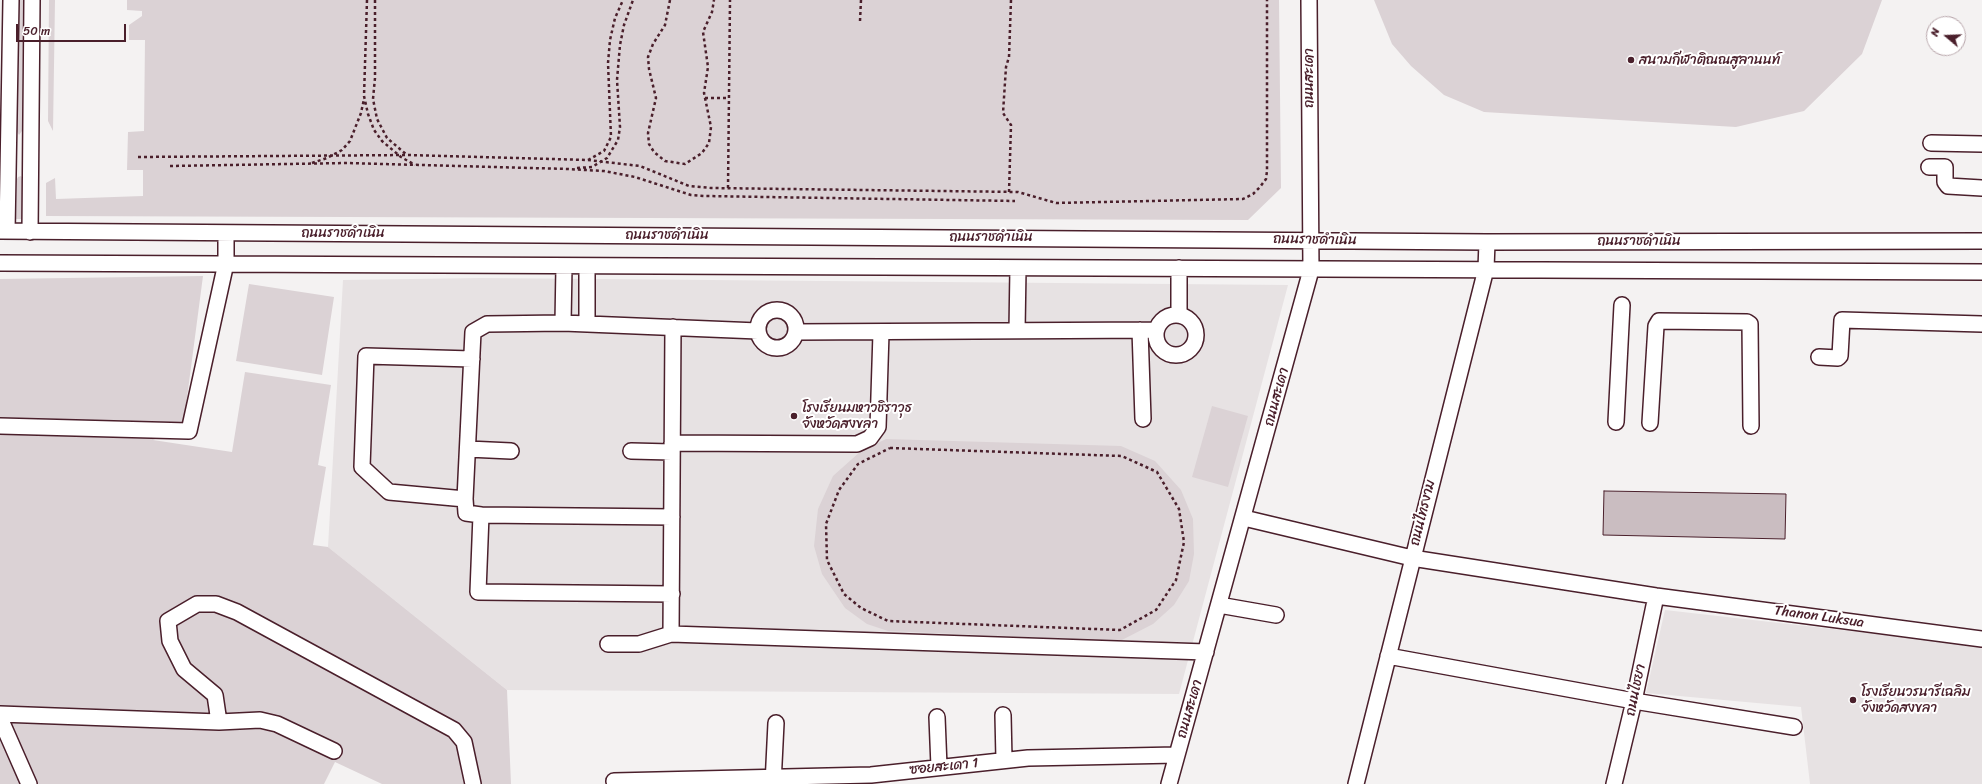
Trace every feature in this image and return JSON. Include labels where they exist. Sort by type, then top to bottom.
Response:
[{"type":"street","points":[[4,231],[11,0]]},
{"type":"street","points":[[30,232],[32,0]]},
{"type":"street","name":"ถนนสะเดา","points":[[1169,784],[1244,518],[1311,270],[1309,0]]},
{"type":"street","points":[[1931,143],[1982,144]]},
{"type":"street","points":[[1946,144],[1944,167],[1945,182],[1948,186],[1982,188]]},
{"type":"street","points":[[1929,167],[1944,167]]},
{"type":"street","name":"ถนนราชดำเนิน","points":[[4,231],[226,233],[376,232],[1487,242],[1982,241]]},
{"type":"street","points":[[0,426],[189,431],[226,263],[226,233]]},
{"type":"street","name":"ถนนไทรงาม","points":[[1356,784],[1486,269],[1487,242]]},
{"type":"street","name":"ถนนราชดำเนิน","points":[[0,262],[1311,270],[1486,269],[1982,272]]},
{"type":"street","points":[[563,323],[564,266]]},
{"type":"street","points":[[587,266],[587,324]]},
{"type":"street","points":[[1017,332],[1018,268]]},
{"type":"street","points":[[1179,268],[1179,315]]},
{"type":"street","points":[[1616,422],[1622,305]]},
{"type":"street","points":[[780,310],[792,317],[795,322],[796,332],[790,344],[777,348],[770,347],[763,342],[758,331],[762,318],[767,313],[780,310]]},
{"type":"street","points":[[1179,315],[1192,322],[1195,328],[1196,339],[1189,351],[1176,356],[1161,350],[1157,344],[1156,330],[1165,318],[1179,315]]},
{"type":"street","points":[[1819,357],[1838,358],[1840,356],[1842,320],[1982,324]]},
{"type":"street","points":[[1650,423],[1656,326],[1659,321],[1746,322],[1750,324],[1751,426]]},
{"type":"street","points":[[672,517],[481,515],[466,513],[465,499],[474,332],[488,324],[563,323],[758,331]]},
{"type":"street","points":[[671,634],[673,327]]},
{"type":"street","points":[[1140,330],[1143,419]]},
{"type":"street","points":[[796,332],[881,333],[1156,330]]},
{"type":"street","points":[[631,451],[672,448],[857,444],[870,438],[878,427],[881,333]]},
{"type":"street","points":[[465,499],[389,492],[362,467],[366,356],[472,360]]},
{"type":"street","points":[[468,449],[511,451]]},
{"type":"street","points":[[481,515],[478,592],[672,594]]},
{"type":"street","name":"Thanon Luksua","points":[[1244,518],[1412,558],[1656,596],[1982,639]]},
{"type":"street","name":"ถนนไชยา","points":[[1614,784],[1634,701],[1656,596]]},
{"type":"street","points":[[219,722],[215,695],[184,669],[170,641],[168,621],[197,604],[216,604],[236,612],[454,730],[464,742],[473,784]]},
{"type":"street","points":[[1219,605],[1276,615]]},
{"type":"street","points":[[608,644],[639,644],[671,634],[1206,652]]},
{"type":"street","points":[[1388,656],[1634,701],[1794,727]]},
{"type":"street","points":[[0,714],[219,722],[260,720],[277,724],[334,751]]},
{"type":"street","points":[[1003,715],[1004,760]]},
{"type":"street","points":[[937,717],[939,767]]},
{"type":"street","points":[[0,718],[29,784]]},
{"type":"street","points":[[773,780],[776,723]]},
{"type":"street","name":"ซอยสะเดา 1","points":[[614,781],[773,780],[871,775],[1028,758],[1177,755]]},
{"type":"path","points":[[308,164],[327,158],[342,150],[350,140],[361,113],[364,96],[367,0]]},
{"type":"path","points":[[376,0],[375,78],[373,99],[377,119],[387,138],[408,155]]},
{"type":"path","points":[[588,160],[604,151],[611,137],[608,63],[609,47],[615,18],[623,0]]},
{"type":"path","points":[[568,169],[592,166],[607,158],[618,140],[620,127],[617,80],[620,45],[624,25],[633,0]]},
{"type":"path","points":[[670,0],[664,25],[653,44],[648,57],[648,69],[656,98],[648,133],[649,144],[654,152],[665,161],[685,164],[702,153],[708,142],[711,127],[704,93],[708,67],[703,32],[712,12],[714,0]]},
{"type":"path","points":[[728,188],[730,0]]},
{"type":"path","points":[[860,21],[861,0]]},
{"type":"path","points":[[1009,192],[1011,125],[1003,113],[1006,66],[1009,57],[1011,0]]},
{"type":"path","points":[[138,157],[408,155],[588,160],[640,166],[689,186],[728,188],[1018,192],[1056,203],[1243,199],[1253,194],[1266,179],[1267,0]]},
{"type":"path","points":[[364,96],[368,114],[374,130],[382,141],[401,157],[416,166]]},
{"type":"path","points":[[705,98],[729,98]]},
{"type":"path","points":[[170,166],[308,164],[568,169],[604,171],[635,177],[692,195],[705,196],[1016,201]]},
{"type":"path","points":[[890,448],[1122,456],[1157,472],[1179,509],[1184,542],[1176,580],[1156,610],[1120,630],[888,621],[861,608],[844,594],[827,560],[826,524],[839,490],[858,464],[890,448]]},
{"type":"shaded area","points":[[17,0],[23,0],[22,131],[19,135],[16,130]]},
{"type":"shaded area","points":[[49,0],[55,0],[53,131],[48,121]]},
{"type":"shaded area","points":[[127,0],[1279,0],[1281,188],[1248,220],[46,216],[46,183],[55,178],[56,199],[143,196],[143,170],[127,170],[128,132],[144,131],[145,40],[129,40],[129,25],[142,16],[142,11],[127,10]]},
{"type":"shaded area","name":"สนามกีฬาติณณสูลานนท์","points":[[1374,0],[1882,0],[1862,54],[1804,111],[1736,127],[1484,112],[1444,95],[1411,66],[1392,44]]},
{"type":"shaded area","points":[[21,176],[23,179],[22,219],[16,219],[17,179]]},
{"type":"shaded area","points":[[203,276],[183,428],[153,440],[232,452],[245,372],[331,385],[318,465],[326,467],[313,545],[328,547],[507,690],[511,784],[382,784],[335,762],[324,784],[0,784],[0,279]]},
{"type":"shaded area","name":"โรงเรียนมหาวชิราวุธ จังหวัดสงขลา","points":[[480,278],[1288,285],[1179,694],[507,690],[328,547],[343,280]]},
{"type":"shaded area","points":[[249,284],[334,297],[322,375],[236,361]]},
{"type":"shaded area","points":[[1212,406],[1248,416],[1228,487],[1192,477]]},
{"type":"shaded area","points":[[886,439],[1121,446],[1155,461],[1181,490],[1193,519],[1194,554],[1189,581],[1174,605],[1153,624],[1120,641],[888,631],[867,624],[845,608],[822,574],[814,546],[818,509],[833,476],[861,451]]},
{"type":"shaded area","name":"โรงเรียนวรนารีเฉลิม จังหวัดสงขลา","points":[[1665,610],[1982,646],[1982,784],[1810,784],[1801,707],[1646,693]]},
{"type":"building","points":[[1604,491],[1786,494],[1785,539],[1603,535]]},
{"type":"place","name":"สนามกีฬาติณณสูลานนท์","points":[[1631,60]]},
{"type":"place","name":"โรงเรียนมหาวชิราวุธ จังหวัดสงขลา","points":[[794,416]]},
{"type":"place","name":"โรงเรียนวรนารีเฉลิม จังหวัดสงขลา","points":[[1853,700]]}]
